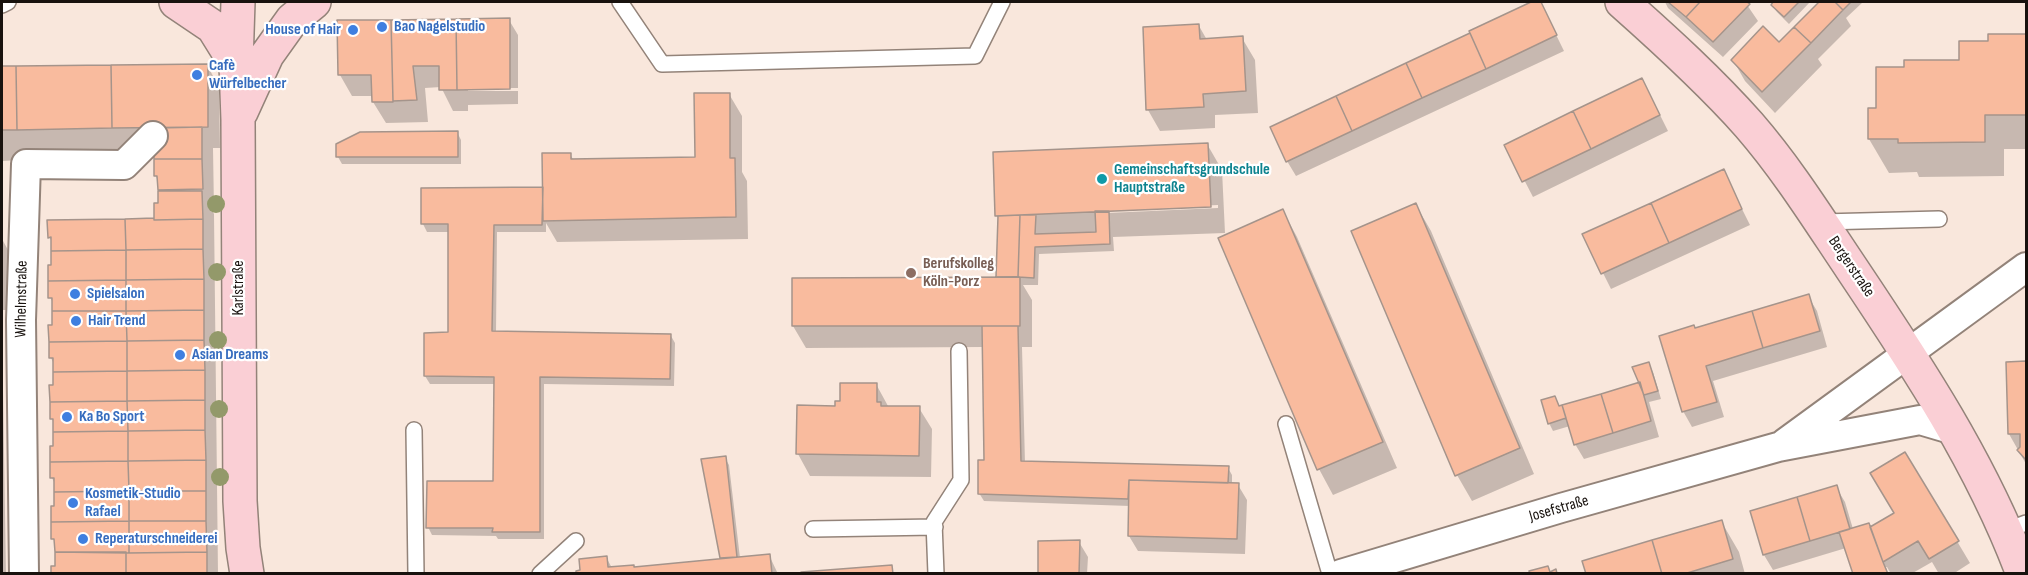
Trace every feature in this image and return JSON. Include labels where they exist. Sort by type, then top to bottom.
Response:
[{"type":"street","points":[[176,2],[213,27],[236,64]]},
{"type":"street","name":"Karlstraße","points":[[238,2],[236,64],[240,501],[247,573]]},
{"type":"street","points":[[238,120],[267,56],[292,20],[314,2]]},
{"type":"street","name":"Bergerstraße","points":[[1622,2],[1713,86],[1750,126],[1787,173],[1908,352],[1934,392],[1954,430],[2017,526],[2023,573]]},
{"type":"street","name":"Wilhelmstraße","points":[[24,573],[11,320],[26,164],[124,165],[153,136]]},
{"type":"street","name":"Josefstraße","points":[[1778,447],[2026,267]]},
{"type":"street","name":"Josefstraße","points":[[1341,573],[1778,447],[1920,420],[1954,430]]},
{"type":"lane","points":[[2,5],[8,2]]},
{"type":"lane","points":[[620,2],[662,64],[975,56],[1002,2]]},
{"type":"lane","points":[[1820,222],[1939,219]]},
{"type":"lane","points":[[936,573],[934,522],[962,480],[959,351]]},
{"type":"lane","points":[[1286,424],[1330,573]]},
{"type":"lane","points":[[414,430],[416,573]]},
{"type":"lane","points":[[813,529],[935,527]]},
{"type":"lane","points":[[540,573],[576,541]]},
{"type":"building","points":[[1531,2],[1541,2],[1557,35],[1486,69],[1469,31]]},
{"type":"building","points":[[1668,2],[1700,2],[1686,17]]},
{"type":"building","points":[[1700,2],[1747,2],[1750,4],[1713,42],[1686,17]]},
{"type":"building","points":[[1773,2],[1799,2],[1784,17],[1771,5]]},
{"type":"building","points":[[1819,2],[1835,2],[1843,10],[1811,43],[1794,27]]},
{"type":"building","points":[[1835,2],[1851,2],[1843,10]]},
{"type":"building","points":[[510,18],[510,89],[457,90],[456,19]]},
{"type":"building","points":[[456,19],[457,90],[439,90],[439,66],[413,66],[417,100],[393,101],[391,20]]},
{"type":"building","points":[[337,20],[391,20],[393,102],[372,102],[371,75],[338,75]]},
{"type":"building","points":[[1199,24],[1200,39],[1243,36],[1246,91],[1203,94],[1204,107],[1146,110],[1143,27]]},
{"type":"building","points":[[1763,26],[1779,42],[1794,27],[1811,43],[1762,92],[1731,60]]},
{"type":"building","points":[[1470,33],[1486,69],[1422,98],[1406,63]]},
{"type":"building","points":[[1988,34],[2026,34],[2026,115],[1985,115],[1985,142],[1898,143],[1898,139],[1868,139],[1868,108],[1876,108],[1876,67],[1904,67],[1904,60],[1959,60],[1959,41],[1988,41]]},
{"type":"building","points":[[1406,63],[1422,98],[1352,131],[1336,96]]},
{"type":"building","points":[[208,64],[208,127],[112,128],[111,65]]},
{"type":"building","points":[[111,65],[112,128],[17,130],[16,66]]},
{"type":"building","points":[[2,66],[16,66],[17,130],[2,130]]},
{"type":"building","points":[[1642,78],[1660,115],[1591,149],[1573,111]]},
{"type":"building","points":[[694,93],[730,93],[730,158],[735,158],[736,217],[543,221],[542,153],[571,153],[571,159],[695,157]]},
{"type":"building","points":[[1336,96],[1352,131],[1286,162],[1270,127]]},
{"type":"building","points":[[1573,111],[1591,149],[1522,182],[1504,145]]},
{"type":"building","points":[[202,127],[202,159],[154,159],[153,143],[157,128]]},
{"type":"building","points":[[458,131],[458,157],[336,157],[336,144],[360,132]]},
{"type":"building","name":"Gemeinschaftsgrundschule Hauptstraße","points":[[1208,143],[1211,207],[995,216],[993,152]]},
{"type":"building","points":[[154,159],[202,159],[203,189],[158,190],[157,176],[154,176]]},
{"type":"building","points":[[1724,169],[1742,209],[1669,243],[1651,203]]},
{"type":"building","points":[[543,187],[542,225],[494,225],[492,331],[671,334],[670,379],[540,377],[540,532],[492,532],[493,528],[426,528],[427,481],[493,481],[494,377],[424,376],[424,333],[448,332],[448,224],[421,224],[421,188]]},
{"type":"building","points":[[158,191],[202,191],[203,219],[154,220],[154,203],[158,203]]},
{"type":"building","points":[[1416,203],[1520,448],[1455,476],[1351,231]]},
{"type":"building","points":[[1651,203],[1669,243],[1601,274],[1582,234]]},
{"type":"building","points":[[1283,209],[1383,442],[1317,470],[1218,238]]},
{"type":"building","points":[[1095,211],[1109,211],[1110,244],[1035,247],[1034,278],[1018,277],[1020,215],[1036,215],[1035,234],[1096,232]]},
{"type":"building","points":[[1020,215],[1018,277],[996,277],[998,216]]},
{"type":"building","points":[[154,218],[154,220],[203,219],[203,249],[126,250],[125,219]]},
{"type":"building","points":[[125,219],[126,250],[51,251],[47,220]]},
{"type":"building","points":[[203,249],[204,279],[126,280],[126,250]]},
{"type":"building","points":[[126,250],[126,280],[48,281],[51,251]]},
{"type":"building","points":[[1020,277],[1020,326],[792,326],[792,278]]},
{"type":"building","points":[[204,279],[204,310],[126,311],[126,280]]},
{"type":"building","points":[[126,280],[126,311],[52,311],[52,298],[48,298],[48,281]]},
{"type":"building","points":[[1809,294],[1820,331],[1763,348],[1752,311]]},
{"type":"building","points":[[204,310],[204,340],[127,341],[126,311]]},
{"type":"building","points":[[52,311],[126,311],[127,341],[49,342],[48,325],[52,325]]},
{"type":"building","points":[[1752,311],[1763,348],[1706,366],[1717,402],[1682,412],[1659,336]]},
{"type":"building","points":[[982,326],[1018,326],[1021,461],[1229,466],[1228,483],[1129,480],[1128,499],[978,494],[978,460],[984,460]]},
{"type":"building","points":[[204,340],[205,370],[127,371],[127,341]]},
{"type":"building","points":[[127,341],[127,371],[53,372],[53,358],[49,358],[49,342]]},
{"type":"building","points":[[2026,361],[2026,460],[2017,450],[2020,447],[2020,434],[2008,434],[2006,362]]},
{"type":"building","points":[[1649,362],[1658,391],[1644,395],[1632,367]]},
{"type":"building","points":[[205,370],[205,400],[127,401],[127,371]]},
{"type":"building","points":[[127,371],[127,401],[50,402],[49,385],[53,385],[53,372]]},
{"type":"building","points":[[1640,382],[1651,421],[1613,433],[1601,394]]},
{"type":"building","points":[[840,383],[877,383],[877,402],[881,402],[881,406],[920,406],[919,456],[796,454],[797,405],[835,406],[835,401],[840,401]]},
{"type":"building","points":[[1601,394],[1613,433],[1574,445],[1562,405]]},
{"type":"building","points":[[1555,396],[1559,406],[1562,405],[1566,418],[1548,424],[1541,400]]},
{"type":"building","points":[[205,400],[205,430],[128,431],[127,401]]},
{"type":"building","points":[[127,401],[128,431],[53,432],[50,402]]},
{"type":"building","points":[[205,430],[206,460],[128,461],[128,431]]},
{"type":"building","points":[[128,431],[128,461],[50,462],[53,432]]},
{"type":"building","points":[[1905,452],[1959,541],[1929,559],[1918,541],[1883,562],[1870,527],[1894,513],[1870,473]]},
{"type":"building","points":[[726,456],[737,557],[720,558],[701,459]]},
{"type":"building","points":[[206,460],[206,491],[129,491],[128,461]]},
{"type":"building","points":[[128,461],[129,491],[54,492],[54,478],[50,478],[50,462]]},
{"type":"building","points":[[1129,480],[1239,483],[1237,539],[1128,536]]},
{"type":"building","points":[[1837,485],[1850,529],[1810,541],[1797,497]]},
{"type":"building","points":[[129,491],[129,521],[51,522],[54,492]]},
{"type":"building","points":[[129,491],[206,491],[206,521],[129,521]]},
{"type":"building","points":[[1797,497],[1810,541],[1763,555],[1750,511]]},
{"type":"building","points":[[1722,520],[1733,559],[1684,574],[1662,574],[1652,540]]},
{"type":"building","points":[[129,521],[206,521],[207,552],[129,553]]},
{"type":"building","points":[[129,521],[129,553],[55,552],[54,539],[51,539],[51,522]]},
{"type":"building","points":[[1869,523],[1888,574],[1853,574],[1839,532]]},
{"type":"building","points":[[1080,540],[1079,574],[1038,574],[1038,541]]},
{"type":"building","points":[[1652,540],[1662,574],[1586,574],[1582,561]]},
{"type":"building","points":[[55,552],[126,552],[126,574],[51,574],[51,566],[55,566]]},
{"type":"building","points":[[207,552],[207,574],[126,574],[126,553]]},
{"type":"building","points":[[770,554],[772,574],[576,574],[576,571],[580,570],[579,559],[607,556],[608,567],[634,565],[634,567]]},
{"type":"building","points":[[892,565],[893,574],[801,574],[801,572]]},
{"type":"building","points":[[1548,566],[1550,572],[1556,569],[1557,574],[1530,574],[1529,571]]},
{"type":"place","name":"Bao Nagelstudio","points":[[382,27]]},
{"type":"place","name":"House of Hair","points":[[353,30]]},
{"type":"place","name":"Cafè Würfelbecher","points":[[197,75]]},
{"type":"place","name":"Gemeinschaftsgrundschule Hauptstraße","points":[[1102,179]]},
{"type":"place","name":"Berufskolleg Köln-Porz","points":[[911,273]]},
{"type":"place","name":"Spielsalon","points":[[75,294]]},
{"type":"place","name":"Hair Trend","points":[[76,321]]},
{"type":"place","name":"Asian Dreams","points":[[180,355]]},
{"type":"place","name":"Ka Bo Sport","points":[[67,417]]},
{"type":"place","name":"Kosmetik-Studio Rafael","points":[[73,503]]},
{"type":"place","name":"Reperaturschneiderei","points":[[83,539]]}]
